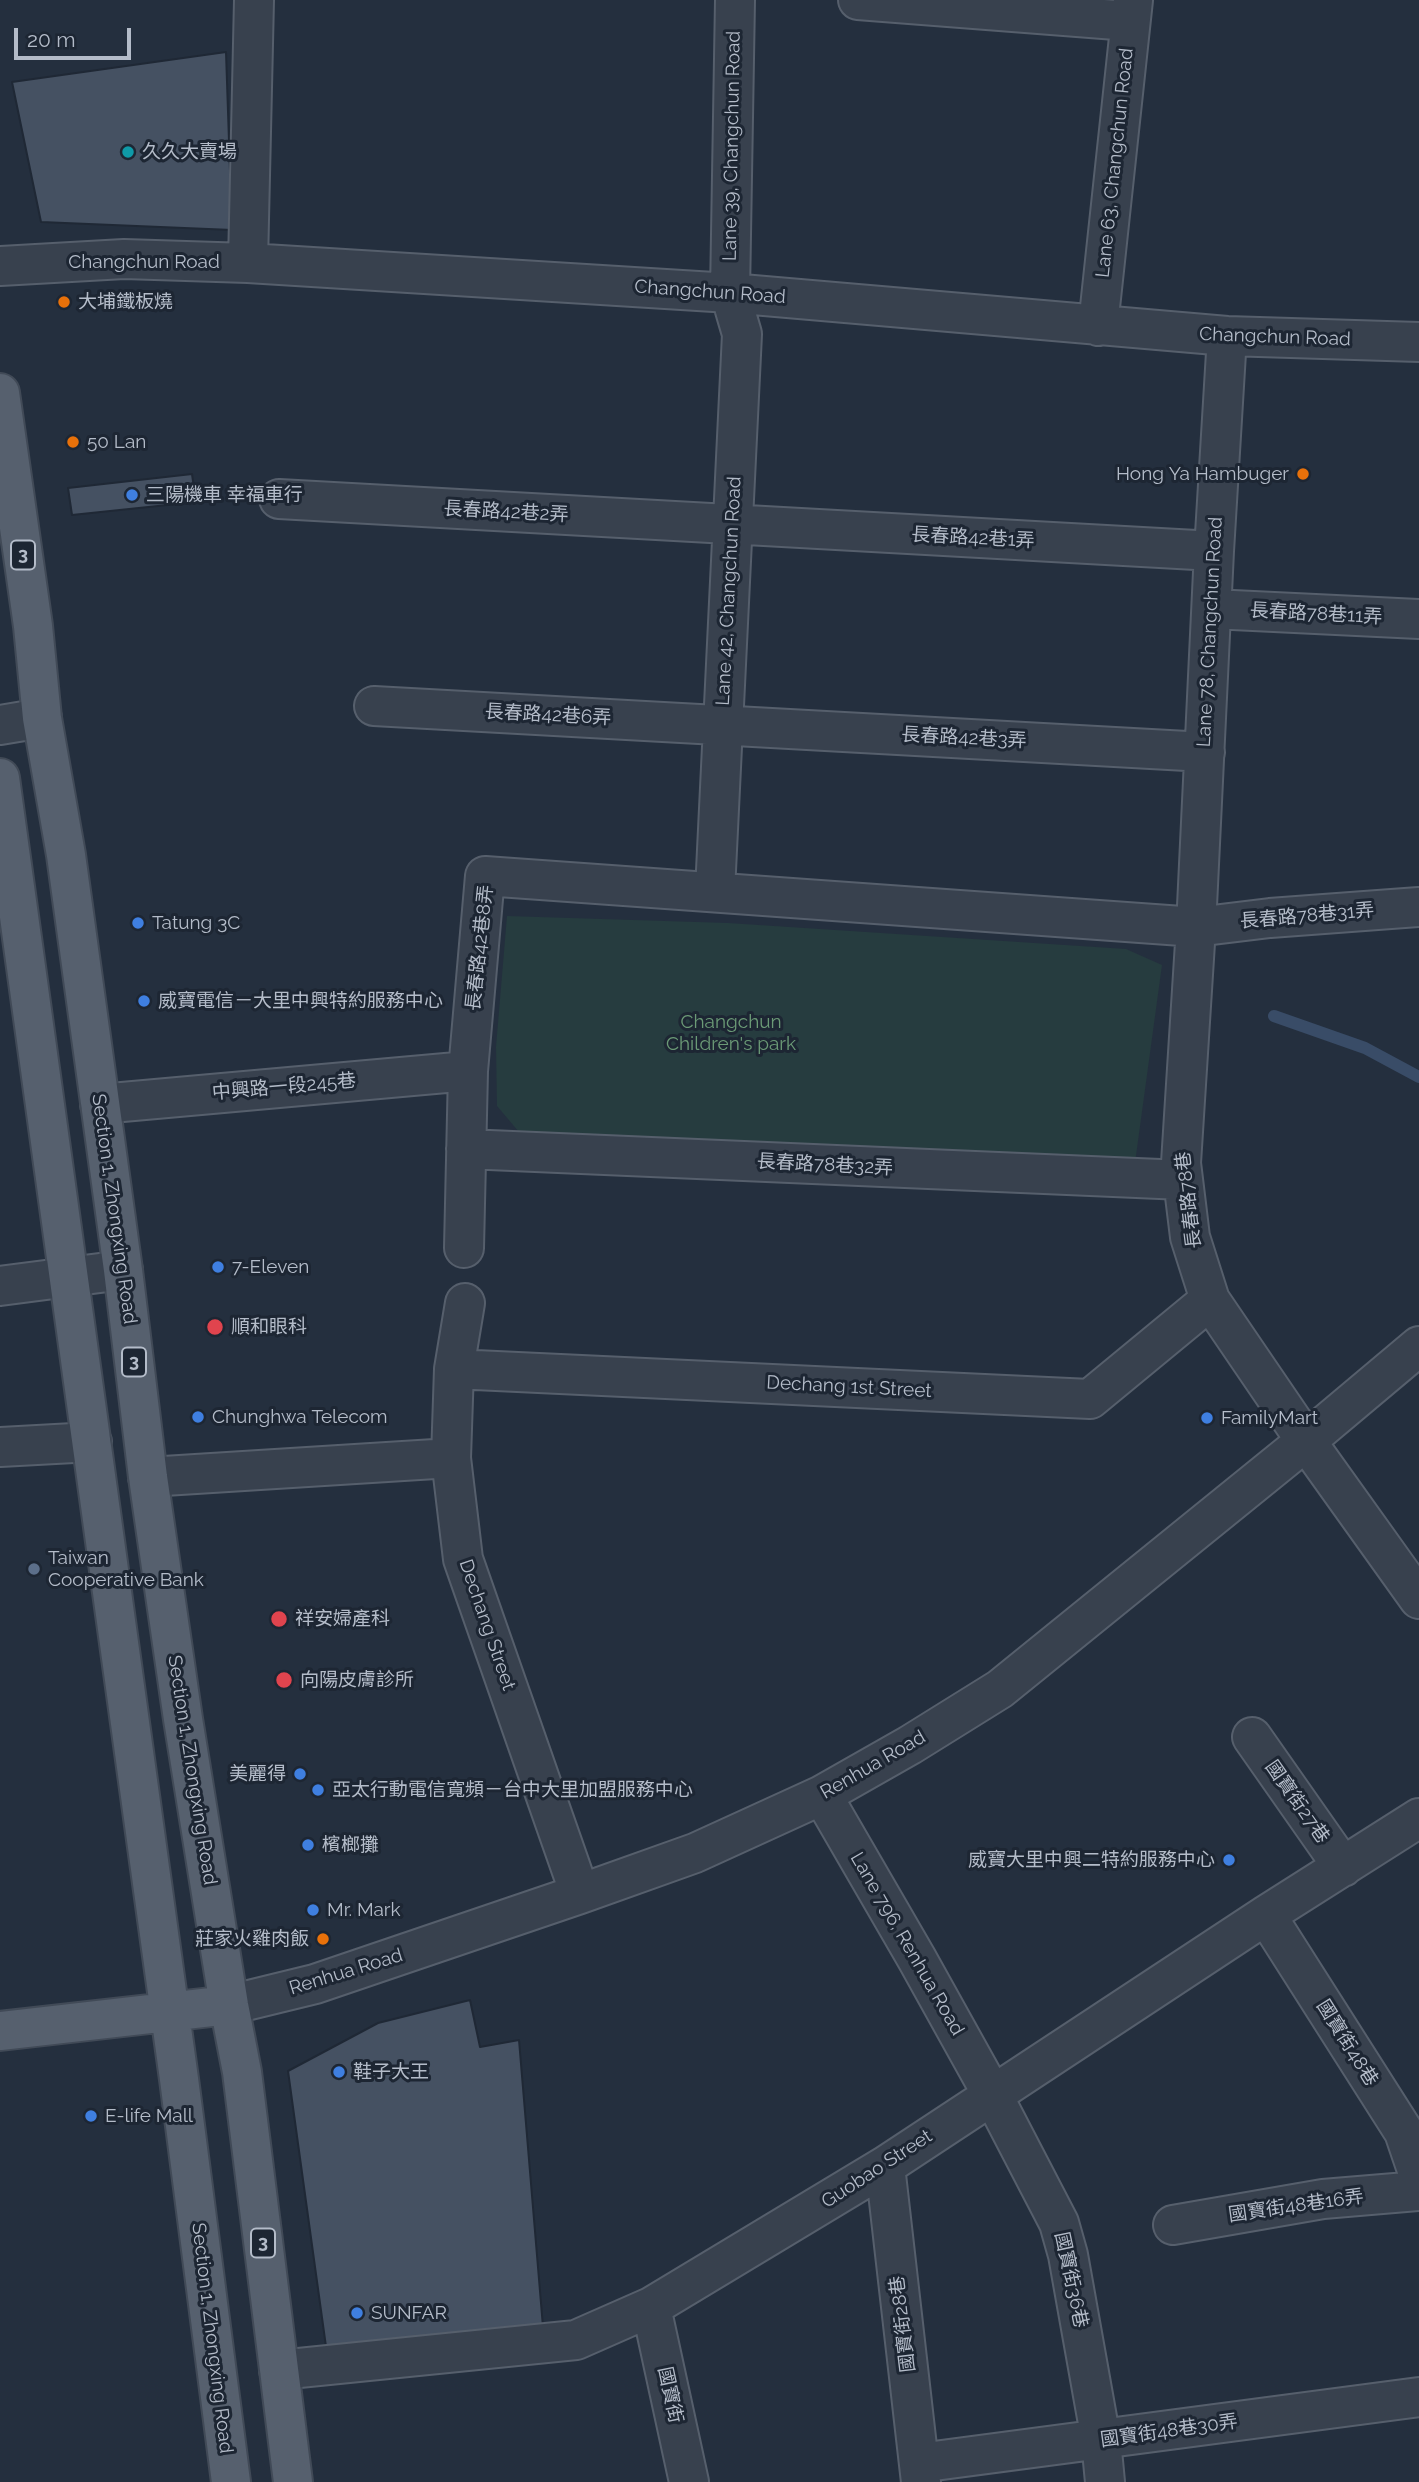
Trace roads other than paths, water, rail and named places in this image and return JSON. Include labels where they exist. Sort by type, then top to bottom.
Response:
[{"type":"main road","name":"Section 1, Zhongxing Road","points":[[0,393],[33,626],[42,718],[66,855],[123,1270],[148,1476],[229,2005],[242,2072],[293,2482]]},
{"type":"main road","name":"Section 1, Zhongxing Road","points":[[0,778],[231,2482]]},
{"type":"main road","points":[[0,2031],[229,2005]]},
{"type":"street","points":[[248,263],[254,0]]},
{"type":"street","name":"Lane 39, Changchun Road","points":[[730,293],[734,0]]},
{"type":"street","points":[[858,0],[1131,10]]},
{"type":"street","name":"Lane 63, Changchun Road","points":[[1098,326],[1131,10]]},
{"type":"street","name":"Changchun Road","points":[[0,266],[124,259],[248,263],[730,293],[1227,336],[1419,342]]},
{"type":"street","name":"Lane 42, Changchun Road","points":[[715,891],[742,334],[730,293]]},
{"type":"street","name":"Lane 78, Changchun Road","points":[[1196,927],[1227,336]]},
{"type":"street","name":"長春路42巷2弄","points":[[279,499],[733,524]]},
{"type":"street","name":"長春路42巷1弄","points":[[733,524],[1214,551]]},
{"type":"street","name":"長春路78巷11弄","points":[[1212,610],[1419,619]]},
{"type":"street","name":"長春路42巷6弄","points":[[373,706],[722,725]]},
{"type":"street","points":[[0,725],[42,718]]},
{"type":"street","name":"長春路42巷3弄","points":[[722,725],[1205,752]]},
{"type":"street","name":"長春路42巷8弄","points":[[464,1248],[468,1070],[485,876],[715,891]]},
{"type":"street","name":"長春路78巷31弄","points":[[715,891],[1196,927],[1270,918],[1419,907]]},
{"type":"street","name":"長春路78巷","points":[[1196,927],[1181,1163],[1190,1237],[1209,1300],[1419,1599]]},
{"type":"street","name":"中興路一段245巷","points":[[100,1104],[468,1070]]},
{"type":"street","name":"長春路78巷32弄","points":[[466,1149],[1183,1180]]},
{"type":"street","points":[[0,1286],[123,1270]]},
{"type":"street","name":"Dechang 1st Street","points":[[454,1369],[1090,1399],[1209,1300]]},
{"type":"street","name":"Dechang Street","points":[[465,1303],[454,1369],[451,1458],[463,1559],[580,1894]]},
{"type":"street","name":"Renhua Road","points":[[229,2005],[316,1984],[580,1894],[695,1853],[822,1795],[1000,1689],[1419,1346]]},
{"type":"street","points":[[0,1447],[92,1442]]},
{"type":"street","points":[[148,1476],[451,1458]]},
{"type":"street","name":"國寶街27巷","points":[[1252,1737],[1342,1867]]},
{"type":"street","name":"Lane 796, Renhua Road","points":[[822,1795],[992,2094]]},
{"type":"street","name":"Guobao Street","points":[[279,2370],[576,2340],[652,2307],[885,2166],[1266,1915],[1419,1818]]},
{"type":"street","name":"國寶街48巷","points":[[1266,1915],[1404,2132],[1419,2176]]},
{"type":"street","name":"國寶街36巷","points":[[992,2094],[1059,2223],[1068,2255],[1101,2440],[1105,2482]]},
{"type":"street","name":"國寶街28巷","points":[[885,2166],[920,2473]]},
{"type":"street","name":"國寶街48巷16弄","points":[[1173,2225],[1323,2199],[1419,2191]]},
{"type":"street","name":"國寶街","points":[[652,2307],[689,2482]]},
{"type":"street","name":"國寶街48巷30弄","points":[[920,2473],[1101,2440],[1419,2397]]},
{"type":"waterway","points":[[1274,1016],[1365,1048],[1419,1077]]},
{"type":"place","name":"久久大賣場","points":[[128,152]]},
{"type":"place","name":"大埔鐵板燒","points":[[64,302]]},
{"type":"place","name":"50 Lan","points":[[73,442]]},
{"type":"place","name":"Hong Ya Hambuger","points":[[1303,474]]},
{"type":"place","name":"三陽機車 幸福車行","points":[[132,495]]},
{"type":"place","name":"Tatung 3C","points":[[138,923]]},
{"type":"place","name":"威寶電信－大里中興特約服務中心","points":[[144,1001]]},
{"type":"place","name":"7-Eleven","points":[[218,1267]]},
{"type":"place","name":"順和眼科","points":[[215,1327]]},
{"type":"place","name":"Chunghwa Telecom","points":[[198,1417]]},
{"type":"place","name":"FamilyMart","points":[[1207,1418]]},
{"type":"place","name":"Taiwan Cooperative Bank","points":[[34,1569]]},
{"type":"place","name":"祥安婦產科","points":[[279,1619]]},
{"type":"place","name":"向陽皮膚診所","points":[[284,1680]]},
{"type":"place","name":"美麗得","points":[[300,1774]]},
{"type":"place","name":"亞太行動電信寬頻－台中大里加盟服務中心","points":[[318,1790]]},
{"type":"place","name":"檳榔攤","points":[[308,1845]]},
{"type":"place","name":"威寶大里中興二特約服務中心","points":[[1229,1860]]},
{"type":"place","name":"Mr. Mark","points":[[313,1910]]},
{"type":"place","name":"莊家火雞肉飯","points":[[323,1939]]},
{"type":"place","name":"鞋子大王","points":[[339,2072]]},
{"type":"place","name":"E-life Mall","points":[[91,2116]]},
{"type":"place","name":"SUNFAR","points":[[357,2313]]},
{"type":"park label","name":"Changchun Children's park","points":[[731,1033]]}]
